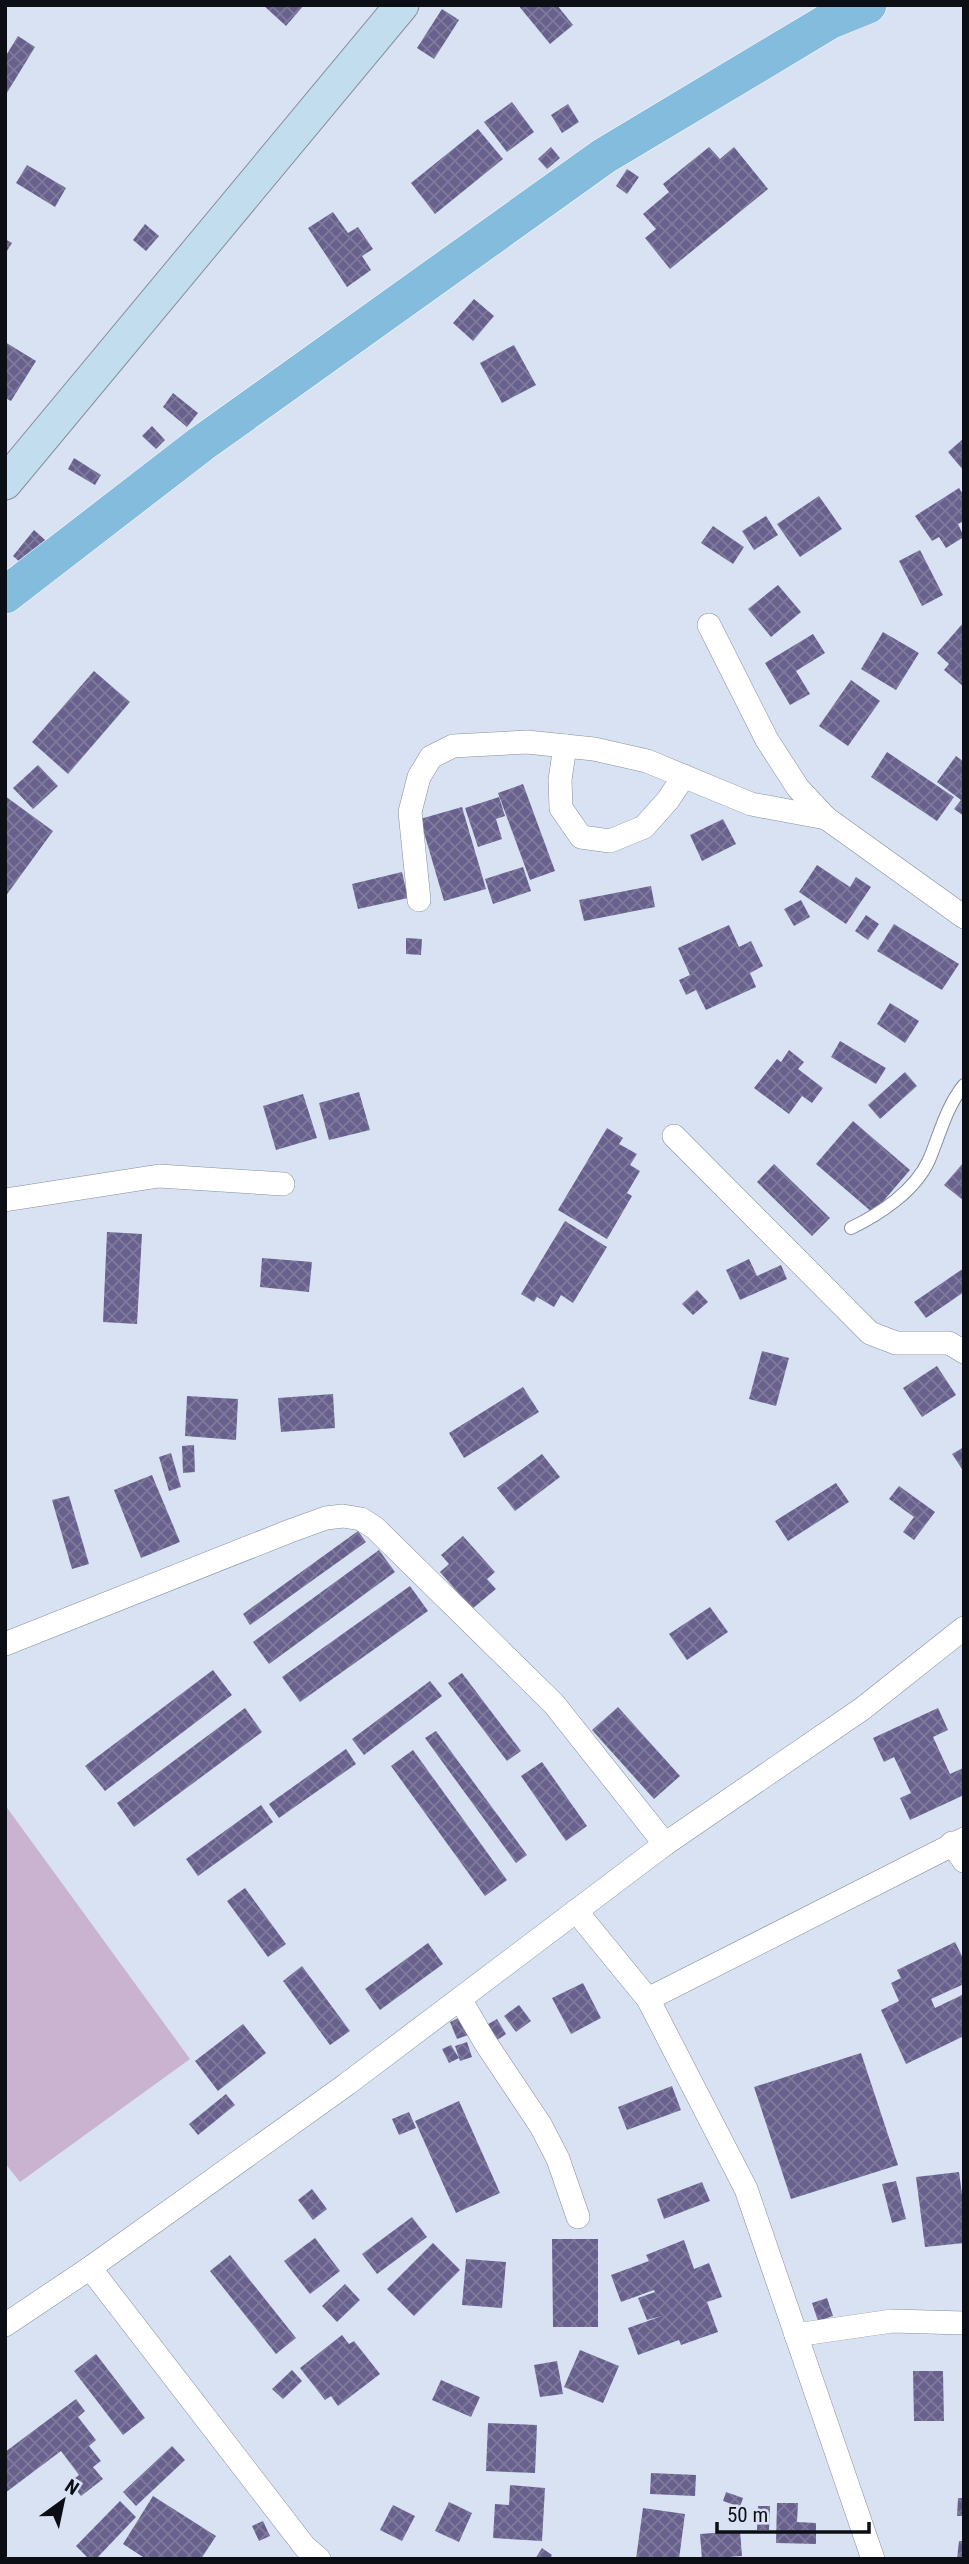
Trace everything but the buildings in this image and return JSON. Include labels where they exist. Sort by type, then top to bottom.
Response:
[{"type":"main road","points":[[5,483],[402,5]]},
{"type":"main road","points":[[5,595],[201,444],[604,156],[831,20],[868,5]]},
{"type":"street","points":[[709,625],[767,740],[798,788],[826,818],[964,917]]},
{"type":"street","points":[[419,900],[410,812],[419,777],[431,757],[453,746],[527,742],[594,748],[647,761],[751,804],[826,818]]},
{"type":"street","points":[[565,746],[560,780],[561,807],[581,837],[610,841],[644,827],[668,800],[684,776]]},
{"type":"street","points":[[674,1136],[870,1333],[896,1343],[949,1343],[964,1352]]},
{"type":"street","points":[[5,1200],[159,1176],[283,1184]]},
{"type":"street","points":[[5,1644],[326,1518],[360,1518],[375,1528],[435,1585],[554,1704],[665,1844]]},
{"type":"street","points":[[5,2325],[90,2268],[347,2084],[665,1844],[862,1709],[964,1628]]},
{"type":"street","points":[[648,1999],[960,1848]]},
{"type":"street","points":[[576,1911],[648,1999],[746,2189],[873,2559]]},
{"type":"street","points":[[460,1999],[541,2126],[558,2159],[578,2217]]},
{"type":"street","points":[[90,2268],[304,2547],[319,2559]]},
{"type":"street","points":[[796,2334],[892,2321],[964,2323]]},
{"type":"lane","points":[[851,1228],[874,1217],[905,1192],[927,1163],[942,1124],[964,1085]]},
{"type":"shaded area","points":[[5,1805],[190,2059],[20,2182],[5,2163]]}]
